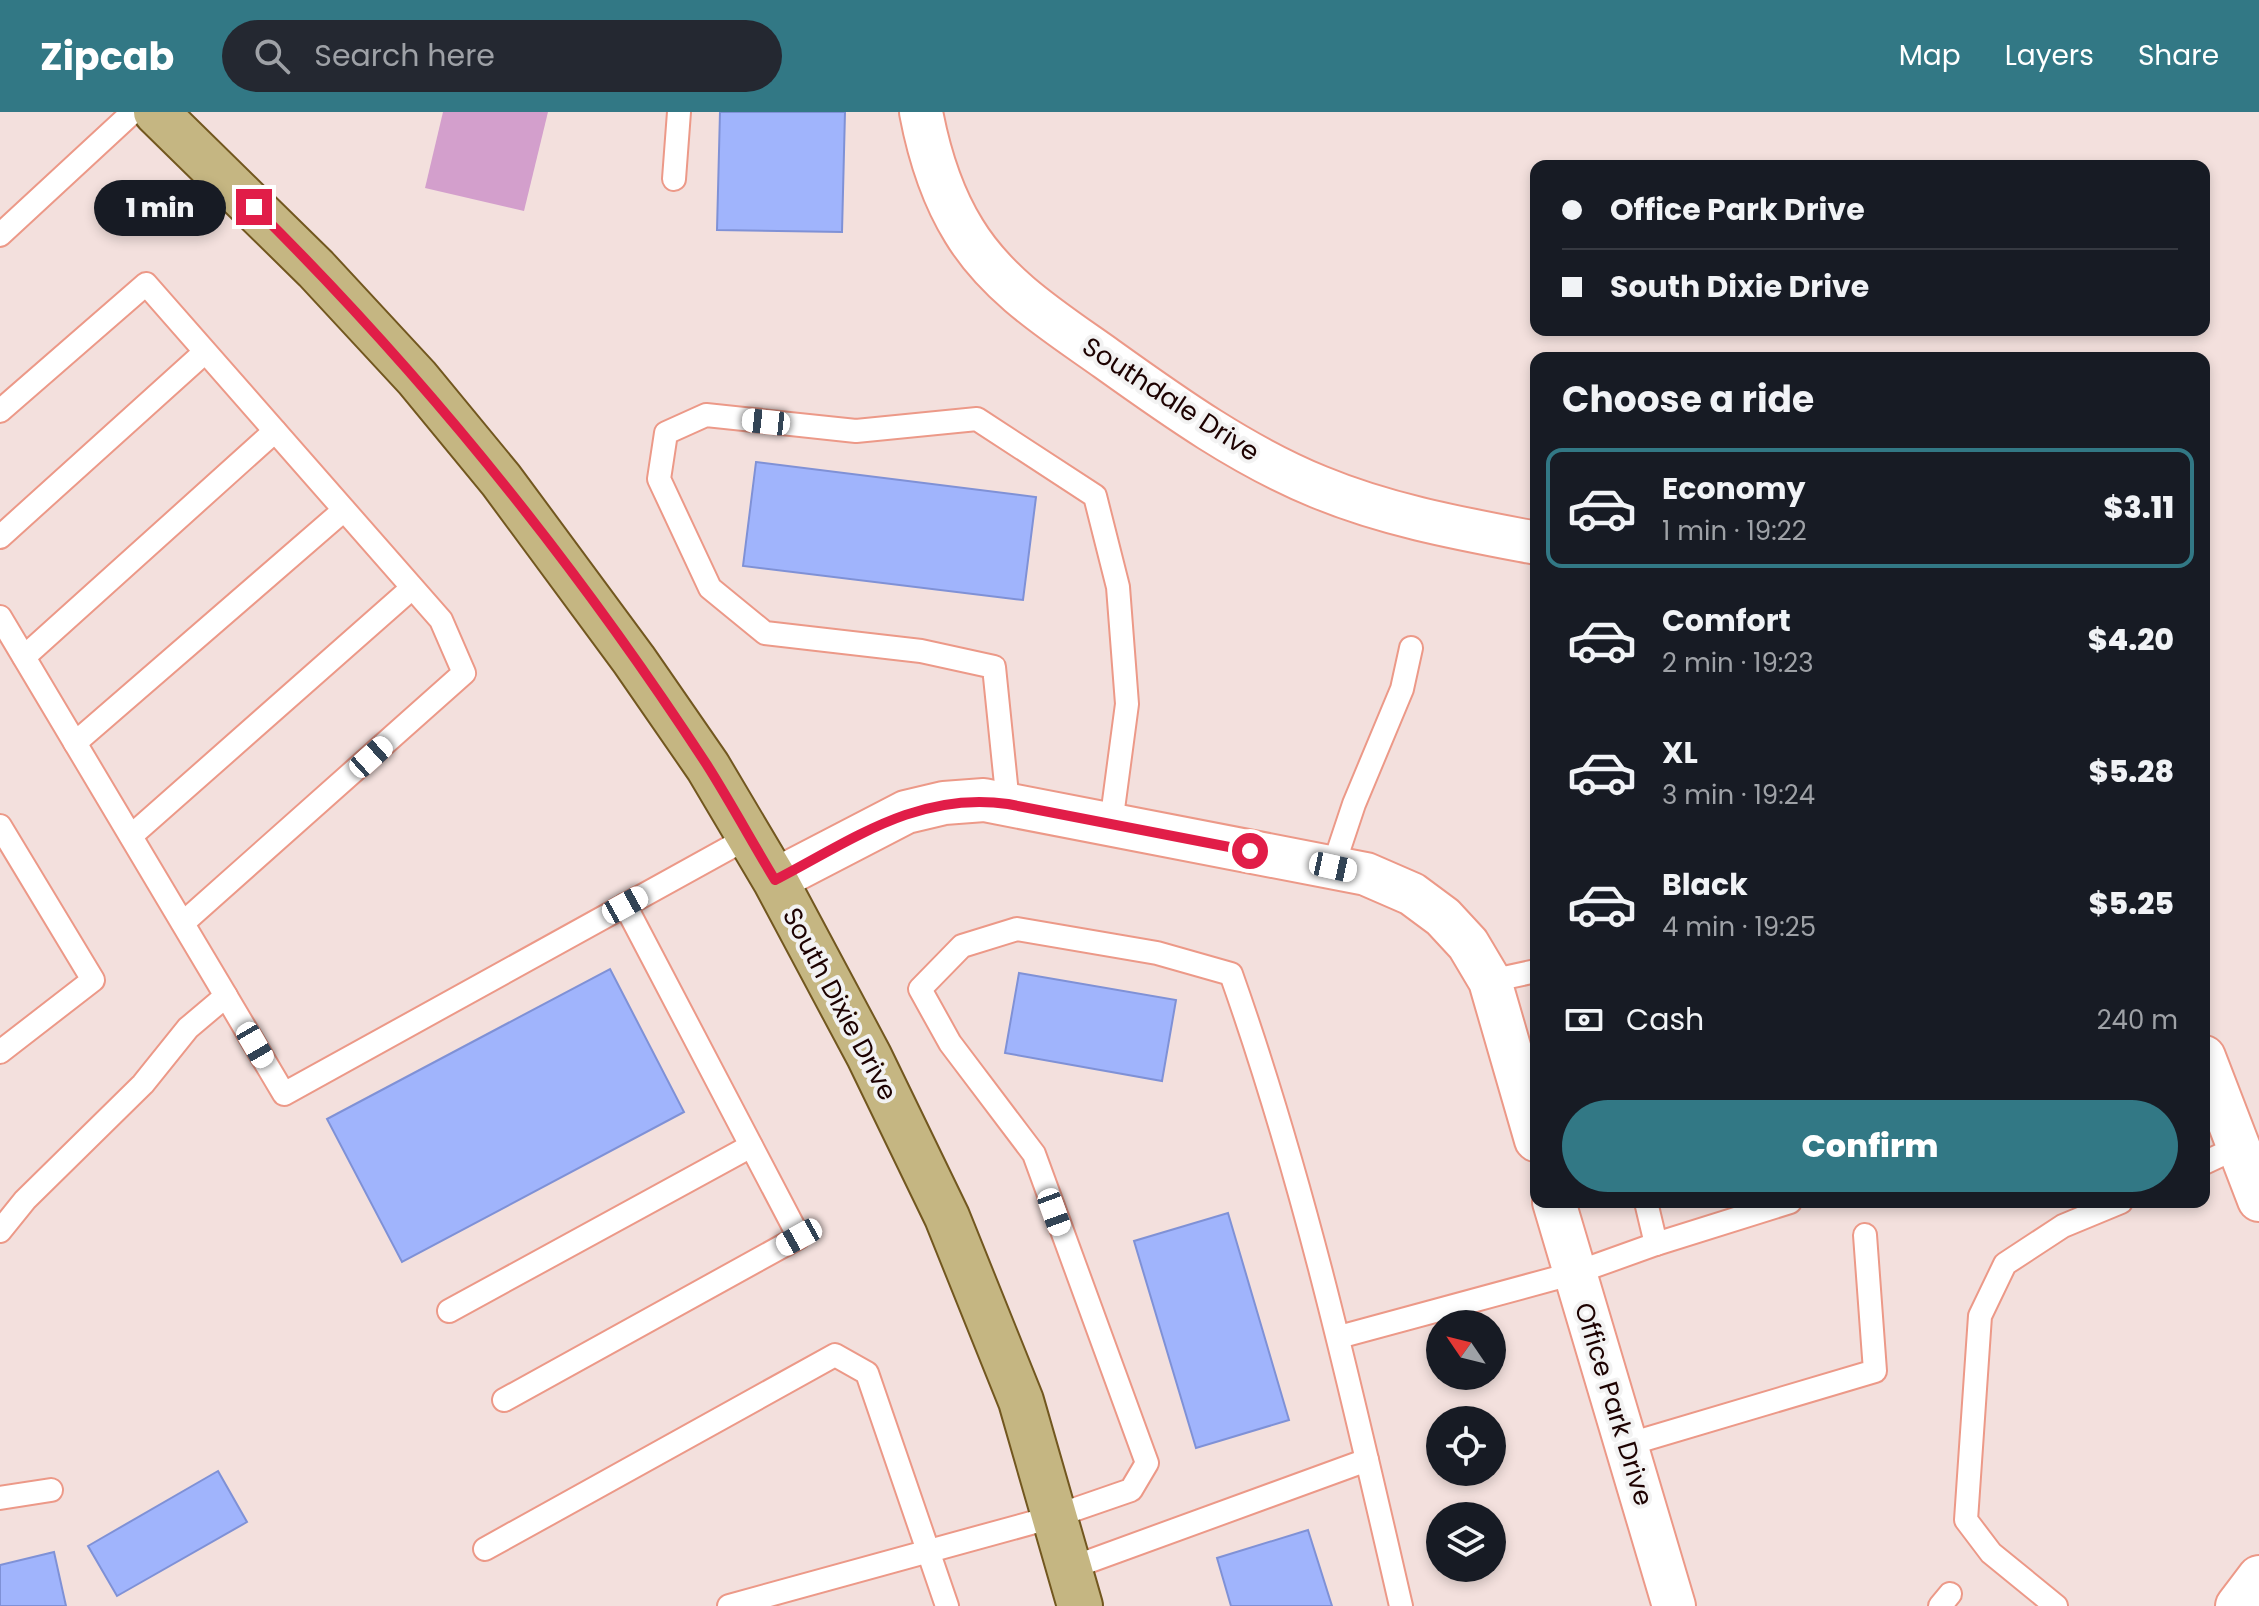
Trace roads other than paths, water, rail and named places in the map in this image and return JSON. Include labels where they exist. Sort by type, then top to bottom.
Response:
[{"type":"main road","name":"South Dixie Drive","points":[[156,112],[316,269],[417,378],[491,469],[634,660],[708,767],[775,880],[869,1056],[947,1217],[1021,1401],[1074,1588]]},
{"type":"street","name":"Southdale Drive","points":[[921,112],[927,146],[943,191],[965,232],[994,270],[1028,302],[1147,388],[1254,456],[1319,487],[1387,511],[1530,542]]},
{"type":"street","points":[[775,880],[906,812],[944,803],[984,800],[1366,874],[1412,894],[1443,917],[1468,944],[1490,981],[1530,1119]]},
{"type":"street","points":[[2210,1089],[2221,1155],[2259,1200]]},
{"type":"street","name":"Office Park Drive","points":[[1556,1208],[1674,1606]]},
{"type":"street","points":[[2237,1606],[2259,1577]]},
{"type":"lane","points":[[0,235],[133,112]]},
{"type":"lane","points":[[674,179],[679,112]]},
{"type":"lane","points":[[0,411],[146,284],[441,620],[464,673],[183,923]]},
{"type":"lane","points":[[0,537],[205,352]]},
{"type":"lane","points":[[1008,804],[994,667],[921,651],[765,633],[710,588],[659,479],[666,433],[706,415],[856,431],[977,419],[1095,496],[1118,587],[1127,704],[1111,824]]},
{"type":"lane","points":[[24,657],[275,431]]},
{"type":"lane","points":[[75,743],[344,510]]},
{"type":"lane","points":[[131,836],[412,588]]},
{"type":"lane","points":[[0,617],[284,1094],[749,837]]},
{"type":"lane","points":[[1333,867],[1354,804],[1402,689],[1411,648]]},
{"type":"lane","points":[[0,826],[93,980],[0,1052]]},
{"type":"lane","points":[[504,1400],[799,1237],[625,905]]},
{"type":"lane","points":[[729,1606],[1053,1517],[1131,1490],[1147,1463],[1034,1154],[950,1043],[920,989],[962,946],[1017,929],[1157,953],[1231,974],[1260,1056],[1339,1337],[1401,1606]]},
{"type":"lane","points":[[1490,981],[1530,972]]},
{"type":"lane","points":[[0,1231],[25,1200],[143,1084],[188,1028],[226,996]]},
{"type":"lane","points":[[449,1311],[751,1146]]},
{"type":"lane","points":[[1647,1208],[1656,1244]]},
{"type":"lane","points":[[1339,1337],[1575,1273],[1771,1208]]},
{"type":"lane","points":[[2056,1606],[1991,1553],[1966,1520],[1980,1316],[2005,1264],[2063,1226],[2106,1208]]},
{"type":"lane","points":[[1626,1445],[1875,1371],[1865,1235]]},
{"type":"lane","points":[[485,1549],[835,1355],[867,1373],[947,1606]]},
{"type":"lane","points":[[1074,1588],[1367,1460]]},
{"type":"lane","points":[[0,1498],[51,1490]]}]
